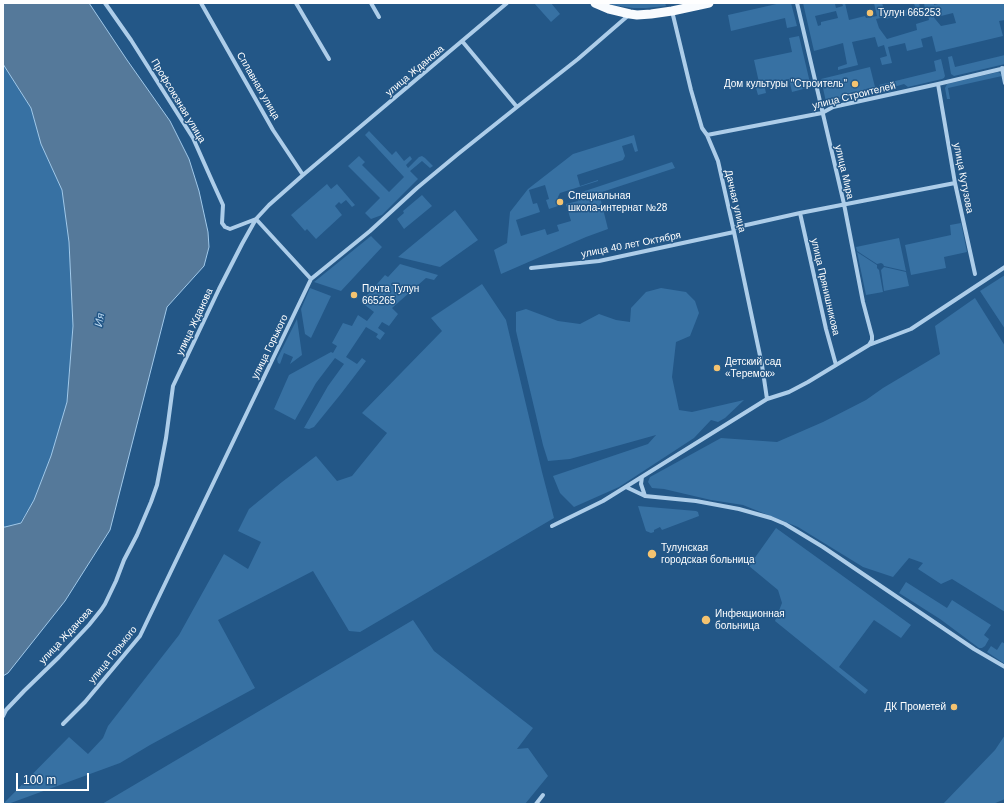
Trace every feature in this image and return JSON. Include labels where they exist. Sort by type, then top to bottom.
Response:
[{"type":"highway","points":[[595,3],[609,9],[630,14],[651,14],[708,3]]},
{"type":"street","name":"Профсоюзная улица","points":[[105,3],[193,138],[223,205],[222,222],[224,227],[230,229],[256,219]]},
{"type":"street","name":"Сплавная улица","points":[[201,3],[273,130],[303,176]]},
{"type":"street","points":[[296,3],[330,59]]},
{"type":"street","points":[[371,3],[379,16]]},
{"type":"street","name":"улица Жданова","points":[[3,716],[6,710],[89,625],[105,604],[124,560],[137,535],[157,485],[166,438],[173,386],[219,289],[256,219],[269,205],[507,3]]},
{"type":"street","name":"улица Мира","points":[[797,3],[844,204],[872,336],[872,340],[869,345]]},
{"type":"street","name":"Дачная улица","points":[[672,11],[691,90],[702,128],[707,135],[718,161],[762,365],[767,399]]},
{"type":"street","name":"улица Горького","points":[[63,724],[85,702],[140,636],[311,280],[370,231],[417,188],[578,59],[630,14]]},
{"type":"street","points":[[462,41],[517,107]]},
{"type":"street","points":[[1004,68],[1005,83]]},
{"type":"street","name":"улица Строителей","points":[[707,135],[822,112],[832,107],[1004,68]]},
{"type":"street","name":"улица Кутузова","points":[[938,84],[956,183],[975,274]]},
{"type":"street","name":"улица 40 лет Октября","points":[[531,268],[599,261],[800,213],[956,183]]},
{"type":"street","name":"улица Прянишникова","points":[[800,213],[826,329],[836,364]]},
{"type":"street","points":[[256,219],[311,280]]},
{"type":"street","points":[[552,526],[603,501],[767,399],[795,389],[869,345],[911,329],[1005,267]]},
{"type":"street","points":[[642,477],[641,484],[645,496]]},
{"type":"street","points":[[626,487],[645,496],[739,509],[771,518],[785,524],[823,547],[974,649],[1005,668]]},
{"type":"street","points":[[536,804],[543,795]]},
{"type":"shaded area","points":[[534,3],[551,3],[560,14],[551,22]]},
{"type":"shaded area","points":[[607,3],[665,3],[666,6],[633,8]]},
{"type":"shaded area","points":[[781,3],[791,3],[797,26],[787,28],[785,18],[731,31],[728,15]]},
{"type":"shaded area","points":[[803,3],[840,3],[835,4],[836,8],[843,6],[842,3],[845,3],[849,20],[865,16],[866,18],[877,16],[874,3],[882,3],[886,16],[915,7],[914,3],[919,3],[920,12],[897,18],[896,16],[886,19],[885,17],[876,19],[879,28],[887,39],[917,30],[916,24],[929,20],[928,15],[931,14],[941,26],[956,23],[953,13],[937,17],[933,8],[925,9],[924,3],[934,3],[934,5],[942,3],[1005,3],[1005,20],[999,21],[1003,36],[936,52],[932,36],[921,39],[923,47],[907,51],[905,43],[888,47],[892,63],[882,65],[880,58],[887,56],[884,45],[878,47],[875,37],[852,42],[858,65],[838,70],[838,67],[847,64],[843,43],[814,51]],"holes":[[[836,11],[838,18],[821,22],[821,25],[818,26],[815,16]]]},
{"type":"shaded area","points":[[799,36],[811,87],[792,92],[789,79],[764,84],[766,93],[758,95],[756,88],[760,87],[754,60],[792,52],[789,38]]},
{"type":"shaded area","points":[[1005,55],[1005,64],[954,76],[951,74],[948,57],[952,56],[955,67]]},
{"type":"shaded area","points":[[941,59],[945,76],[944,78],[908,87],[904,84],[894,87],[892,91],[883,93],[880,90],[879,85],[936,71],[934,61]]},
{"type":"shaded area","points":[[3,64],[31,108],[41,144],[62,190],[69,242],[73,326],[67,402],[51,456],[34,500],[20,523],[5,527],[3,527]]},
{"type":"shaded area","points":[[870,67],[876,91],[826,102],[821,79]]},
{"type":"shaded area","points":[[998,72],[1002,76],[948,88],[950,99],[947,99],[945,88],[947,84]]},
{"type":"shaded area","points":[[369,131],[392,155],[396,151],[404,161],[410,156],[412,159],[406,165],[408,168],[422,156],[433,166],[430,168],[422,161],[410,171],[418,179],[382,215],[371,219],[365,213],[380,198],[348,166],[359,156],[365,162],[362,165],[389,192],[404,177],[365,135]]},
{"type":"shaded area","name":"Специальная школа-интернат №28","points":[[634,135],[638,151],[635,152],[632,143],[622,146],[625,156],[623,160],[577,175],[580,186],[598,181],[560,193],[558,197],[561,205],[549,209],[546,200],[549,199],[545,185],[529,190],[533,204],[537,203],[540,212],[516,220],[521,236],[545,229],[547,235],[559,231],[557,225],[571,221],[566,204],[578,201],[576,194],[672,162],[675,168],[599,193],[608,229],[501,274],[494,250],[507,243],[510,212],[528,189],[573,154]]},
{"type":"shaded area","points":[[327,184],[331,189],[337,184],[355,205],[352,207],[346,200],[341,204],[339,202],[335,206],[342,215],[316,239],[307,229],[305,231],[291,215]]},
{"type":"shaded area","points":[[422,195],[432,206],[404,229],[397,219],[404,213],[403,211]]},
{"type":"shaded area","points":[[455,210],[478,240],[440,267],[398,257]]},
{"type":"shaded area","points":[[961,223],[967,252],[944,257],[946,268],[911,275],[905,245],[951,235],[950,225]]},
{"type":"shaded area","points":[[371,236],[382,247],[341,291],[314,282]]},
{"type":"shaded area","points":[[899,238],[906,271],[884,266],[881,263],[877,264],[857,251],[856,247]]},
{"type":"shaded area","points":[[857,252],[877,265],[883,292],[866,295]]},
{"type":"shaded area","points":[[400,264],[438,275],[434,280],[426,278],[392,308],[398,314],[389,326],[382,322],[378,328],[385,333],[380,340],[376,337],[378,334],[366,327],[346,357],[357,364],[362,358],[366,361],[314,427],[309,429],[304,428],[328,386],[344,364],[335,358],[316,383],[295,420],[274,409],[289,375],[331,352],[333,353],[337,346],[332,343],[343,323],[352,326],[358,315],[367,321],[374,312],[361,302],[385,275],[388,277]]},
{"type":"shaded area","points":[[884,267],[906,272],[909,286],[884,291],[881,270]]},
{"type":"shaded area","points":[[1005,275],[1005,329],[980,291]]},
{"type":"shaded area","points":[[482,284],[506,320],[554,518],[360,632],[349,631],[313,571],[218,620],[255,688],[120,763],[8,804],[3,804],[69,737],[88,754],[103,738],[108,726],[179,635],[224,554],[248,569],[261,542],[238,531],[249,509],[316,456],[337,481],[352,476],[387,433],[362,413],[442,331],[431,318]]},
{"type":"shaded area","points":[[310,288],[331,296],[311,338],[305,334],[301,309]]},
{"type":"shaded area","points":[[661,288],[686,292],[695,301],[699,313],[690,336],[676,342],[672,377],[679,410],[692,412],[744,400],[725,418],[718,422],[711,420],[694,438],[619,487],[574,507],[560,493],[553,476],[648,444],[656,435],[570,459],[548,461],[516,331],[516,312],[526,309],[558,321],[580,324],[599,314],[616,320],[630,322],[631,308],[646,292]]},
{"type":"shaded area","points":[[975,298],[1005,346],[1005,612],[952,579],[941,584],[918,569],[923,563],[909,558],[893,577],[863,567],[798,527],[743,505],[711,500],[664,489],[652,488],[648,482],[650,477],[721,438],[777,442],[823,422],[866,400],[883,388],[940,354],[935,326]]},
{"type":"shaded area","points":[[297,319],[302,355],[290,364],[293,357],[284,353],[280,364],[278,363],[277,359]]},
{"type":"shaded area","points":[[638,506],[696,511],[698,512],[699,516],[662,530],[660,527],[651,533],[646,531]]},
{"type":"shaded area","points":[[776,528],[911,625],[901,638],[874,620],[839,667],[868,690],[865,694],[775,621],[782,603],[778,590],[749,566]]},
{"type":"shaded area","points":[[906,582],[947,608],[952,600],[991,625],[984,635],[989,639],[985,646],[979,648],[940,619],[899,593]]},
{"type":"shaded area","points":[[413,620],[434,651],[533,728],[517,749],[528,748],[548,776],[525,804],[102,804]]},
{"type":"shaded area","points":[[1002,642],[1005,644],[1005,664],[987,652],[991,646],[997,650]]},
{"type":"shaded area","points":[[1005,735],[1005,799],[993,804],[943,804],[995,750]]},
{"type":"water","name":"Ия","points":[[3,3],[89,3],[170,121],[189,159],[199,191],[208,232],[209,247],[204,266],[167,307],[110,530],[65,601],[8,673],[3,676],[3,527],[21,523],[34,500],[51,456],[67,402],[73,326],[69,242],[62,190],[41,144],[31,108],[3,64]]},
{"type":"place","name":"Тулун 665253","points":[[870,13]]},
{"type":"place","name":"Дом культуры \"Строитель\"","points":[[855,84]]},
{"type":"place","name":"Специальная школа-интернат №28","points":[[560,202]]},
{"type":"place","name":"Почта Тулун 665265","points":[[354,295]]},
{"type":"place","name":"Детский сад «Теремок»","points":[[717,368]]},
{"type":"place","name":"Тулунская городская больница","points":[[652,554]]},
{"type":"place","name":"Инфекционная больница","points":[[706,620]]},
{"type":"place","name":"ДК Прометей","points":[[954,707]]}]
